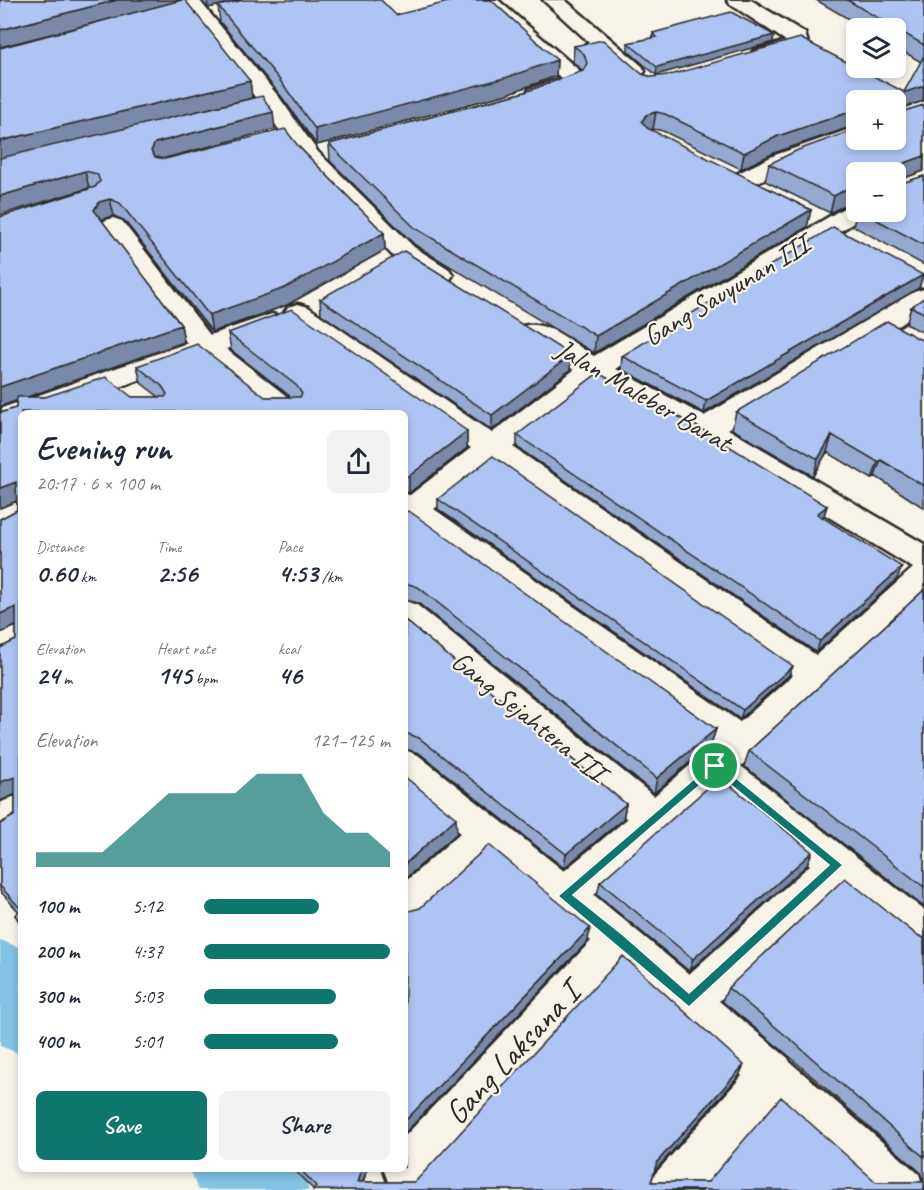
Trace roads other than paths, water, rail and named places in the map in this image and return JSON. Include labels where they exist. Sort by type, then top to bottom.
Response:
[{"type":"street","points":[[486,0],[573,77],[570,83],[516,101]]},
{"type":"street","points":[[553,0],[650,84]]},
{"type":"street","points":[[737,0],[797,38],[797,43],[793,46],[739,62]]},
{"type":"street","points":[[195,10],[261,104],[281,137],[321,154],[395,259],[465,290]]},
{"type":"street","points":[[769,195],[732,177],[846,138]]},
{"type":"street","name":"Gang Sauyunan III","points":[[408,509],[493,448],[594,369],[818,220],[846,213]]},
{"type":"street","points":[[818,220],[857,242]]},
{"type":"street","points":[[113,226],[205,347],[285,410]]},
{"type":"street","points":[[705,429],[892,331],[921,284]]},
{"type":"street","points":[[23,410],[115,380],[307,308],[493,448],[819,675]]},
{"type":"street","name":"Jalan Maleber Barat","points":[[514,320],[594,369],[705,429],[924,559]]},
{"type":"street","points":[[115,380],[139,400]]},
{"type":"street","points":[[408,511],[728,754],[837,865],[924,934]]},
{"type":"street","points":[[564,896],[819,675],[924,577]]},
{"type":"street","name":"Gang Sejahtera III","points":[[408,616],[653,818]]},
{"type":"street","points":[[408,768],[619,939],[903,1190]]},
{"type":"street","points":[[0,824],[18,810]]},
{"type":"street","points":[[408,904],[487,833]]},
{"type":"street","points":[[689,1001],[837,865]]},
{"type":"street","name":"Gang Laksana I","points":[[408,1165],[619,939]]},
{"type":"street","points":[[672,1190],[773,1073]]},
{"type":"street","name":"Gang Laksana I","points":[[384,1190],[401,1172]]},
{"type":"waterway","points":[[0,985],[18,1005]]},
{"type":"waterway","points":[[243,1172],[258,1190]]}]
